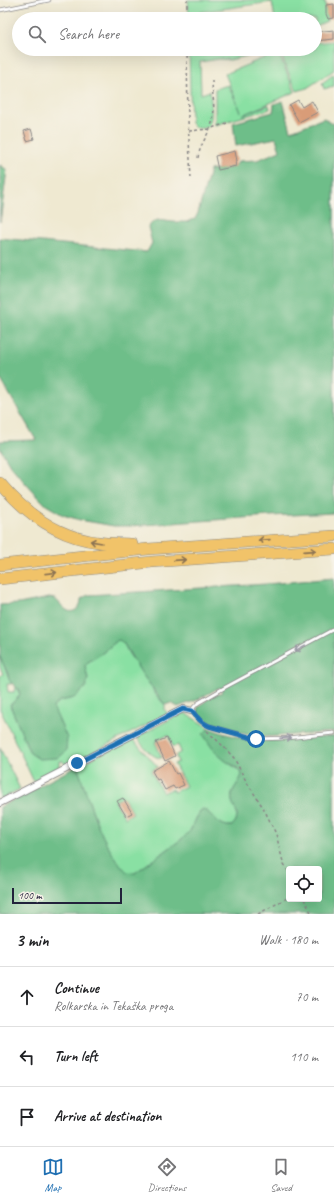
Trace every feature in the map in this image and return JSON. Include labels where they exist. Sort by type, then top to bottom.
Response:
[{"type":"highway","points":[[0,482],[15,500],[31,514],[52,528],[77,538],[98,542],[131,543],[148,548]]},
{"type":"highway","points":[[0,565],[148,548],[334,536]]},
{"type":"highway","points":[[0,579],[152,562],[334,550]]},
{"type":"street","points":[[0,803],[183,709],[192,711]]},
{"type":"lane","points":[[0,10],[49,0]]},
{"type":"lane","points":[[334,629],[198,703],[192,711],[202,723],[256,739],[287,738],[334,733]]},
{"type":"path","points":[[187,0],[187,12]]},
{"type":"path","points":[[187,56],[191,179]]},
{"type":"path","points":[[198,158],[199,149],[212,124],[212,80]]},
{"type":"path","points":[[189,132],[209,129],[230,122]]},
{"type":"path","points":[[207,731],[234,758],[246,781],[264,809],[276,834],[282,862],[286,868]]},
{"type":"path","points":[[258,914],[286,899]]},
{"type":"path","points":[[306,902],[312,914]]},
{"type":"green space","points":[[188,0],[322,0],[322,2],[325,1],[327,21],[322,23],[322,12],[274,12],[272,2],[200,12],[189,12]]},
{"type":"green space","points":[[334,41],[334,70],[307,88],[297,91],[282,56],[322,56],[322,42]]},
{"type":"green space","points":[[189,56],[247,56],[230,60],[219,59],[200,62],[201,94],[210,91],[211,121],[207,127],[204,128],[194,127],[191,123]]},
{"type":"green space","points":[[268,56],[280,56],[295,92],[242,115],[269,105],[270,109],[215,125],[215,89],[228,85],[241,112],[225,74]]},
{"type":"green space","points":[[334,74],[334,86],[324,89],[322,83]]},
{"type":"green space","points":[[283,101],[291,131],[324,118],[330,123],[334,123],[334,513],[130,526],[114,526],[80,520],[63,515],[46,505],[26,484],[10,465],[0,448],[0,441],[36,440],[0,378],[0,238],[147,252],[152,243],[148,227],[153,222],[158,220],[186,222],[195,219],[210,170],[229,168],[235,166],[239,161],[257,160],[280,151],[276,138],[236,146],[233,123],[273,112],[274,104]]},
{"type":"green space","points":[[0,165],[7,170],[0,222]]},
{"type":"green space","points":[[334,578],[334,732],[257,737],[210,725],[203,721],[197,713],[198,707],[208,699],[222,692],[220,687],[197,700],[178,707],[171,703],[165,705],[142,674],[124,644],[118,640],[101,654],[88,662],[85,666],[88,679],[86,687],[74,698],[60,701],[53,707],[67,738],[66,751],[57,758],[39,759],[30,753],[10,705],[20,694],[18,689],[9,680],[8,674],[0,657],[0,605],[19,604],[49,598],[55,599],[65,609],[71,612],[78,608],[81,599],[88,595],[267,584]]},
{"type":"green space","points":[[118,640],[124,644],[157,696],[165,705],[165,710],[168,714],[66,766],[63,761],[60,761],[60,768],[34,782],[0,709],[0,676],[3,674],[0,667],[0,657],[12,684],[7,684],[8,692],[14,692],[15,686],[20,694],[10,705],[30,753],[54,710],[53,707],[60,701],[70,699],[88,679],[85,666],[88,662],[101,654]]},
{"type":"green space","points":[[182,713],[185,713],[209,728],[204,734],[222,758],[241,772],[242,775],[241,780],[233,791],[232,796],[237,817],[232,826],[223,825],[203,809],[200,811],[190,831],[182,839],[135,873],[127,873],[110,850],[103,836],[91,808],[77,766],[129,740],[133,740],[158,767],[151,771],[163,793],[172,789],[174,792],[186,786],[174,764],[178,762],[176,755],[181,752],[178,745],[173,747],[168,735],[155,742],[162,758],[151,754],[141,744],[137,737]],"holes":[[[123,797],[133,813],[125,818],[115,801]]]},
{"type":"green space","points":[[209,728],[225,734],[271,740],[334,736],[334,914],[0,914],[0,807],[77,766],[91,808],[110,849],[127,872],[135,873],[182,839],[190,831],[200,811],[203,809],[223,825],[232,826],[236,821],[237,813],[233,803],[232,794],[240,780],[242,774],[241,771],[224,760],[211,747],[203,734]]},
{"type":"green space","points":[[0,748],[20,789],[0,799]]},
{"type":"building","points":[[334,4],[334,18],[328,19],[326,14],[326,5]]},
{"type":"building","points":[[334,30],[334,39],[322,40],[322,31]]},
{"type":"building","points":[[298,100],[302,107],[312,101],[318,112],[299,122],[289,105]]},
{"type":"building","points":[[31,129],[34,139],[27,141],[24,131]]},
{"type":"building","points":[[235,151],[237,161],[235,162],[236,166],[218,170],[215,156]]},
{"type":"building","points":[[167,738],[175,756],[165,761],[156,742]]},
{"type":"building","points":[[169,761],[176,774],[178,773],[184,785],[175,789],[173,786],[165,790],[159,779],[157,780],[152,771]]},
{"type":"building","points":[[123,798],[132,813],[126,816],[117,801]]},
{"type":"route","points":[[77,763],[183,709],[192,711],[202,723],[209,726],[256,739]]}]
